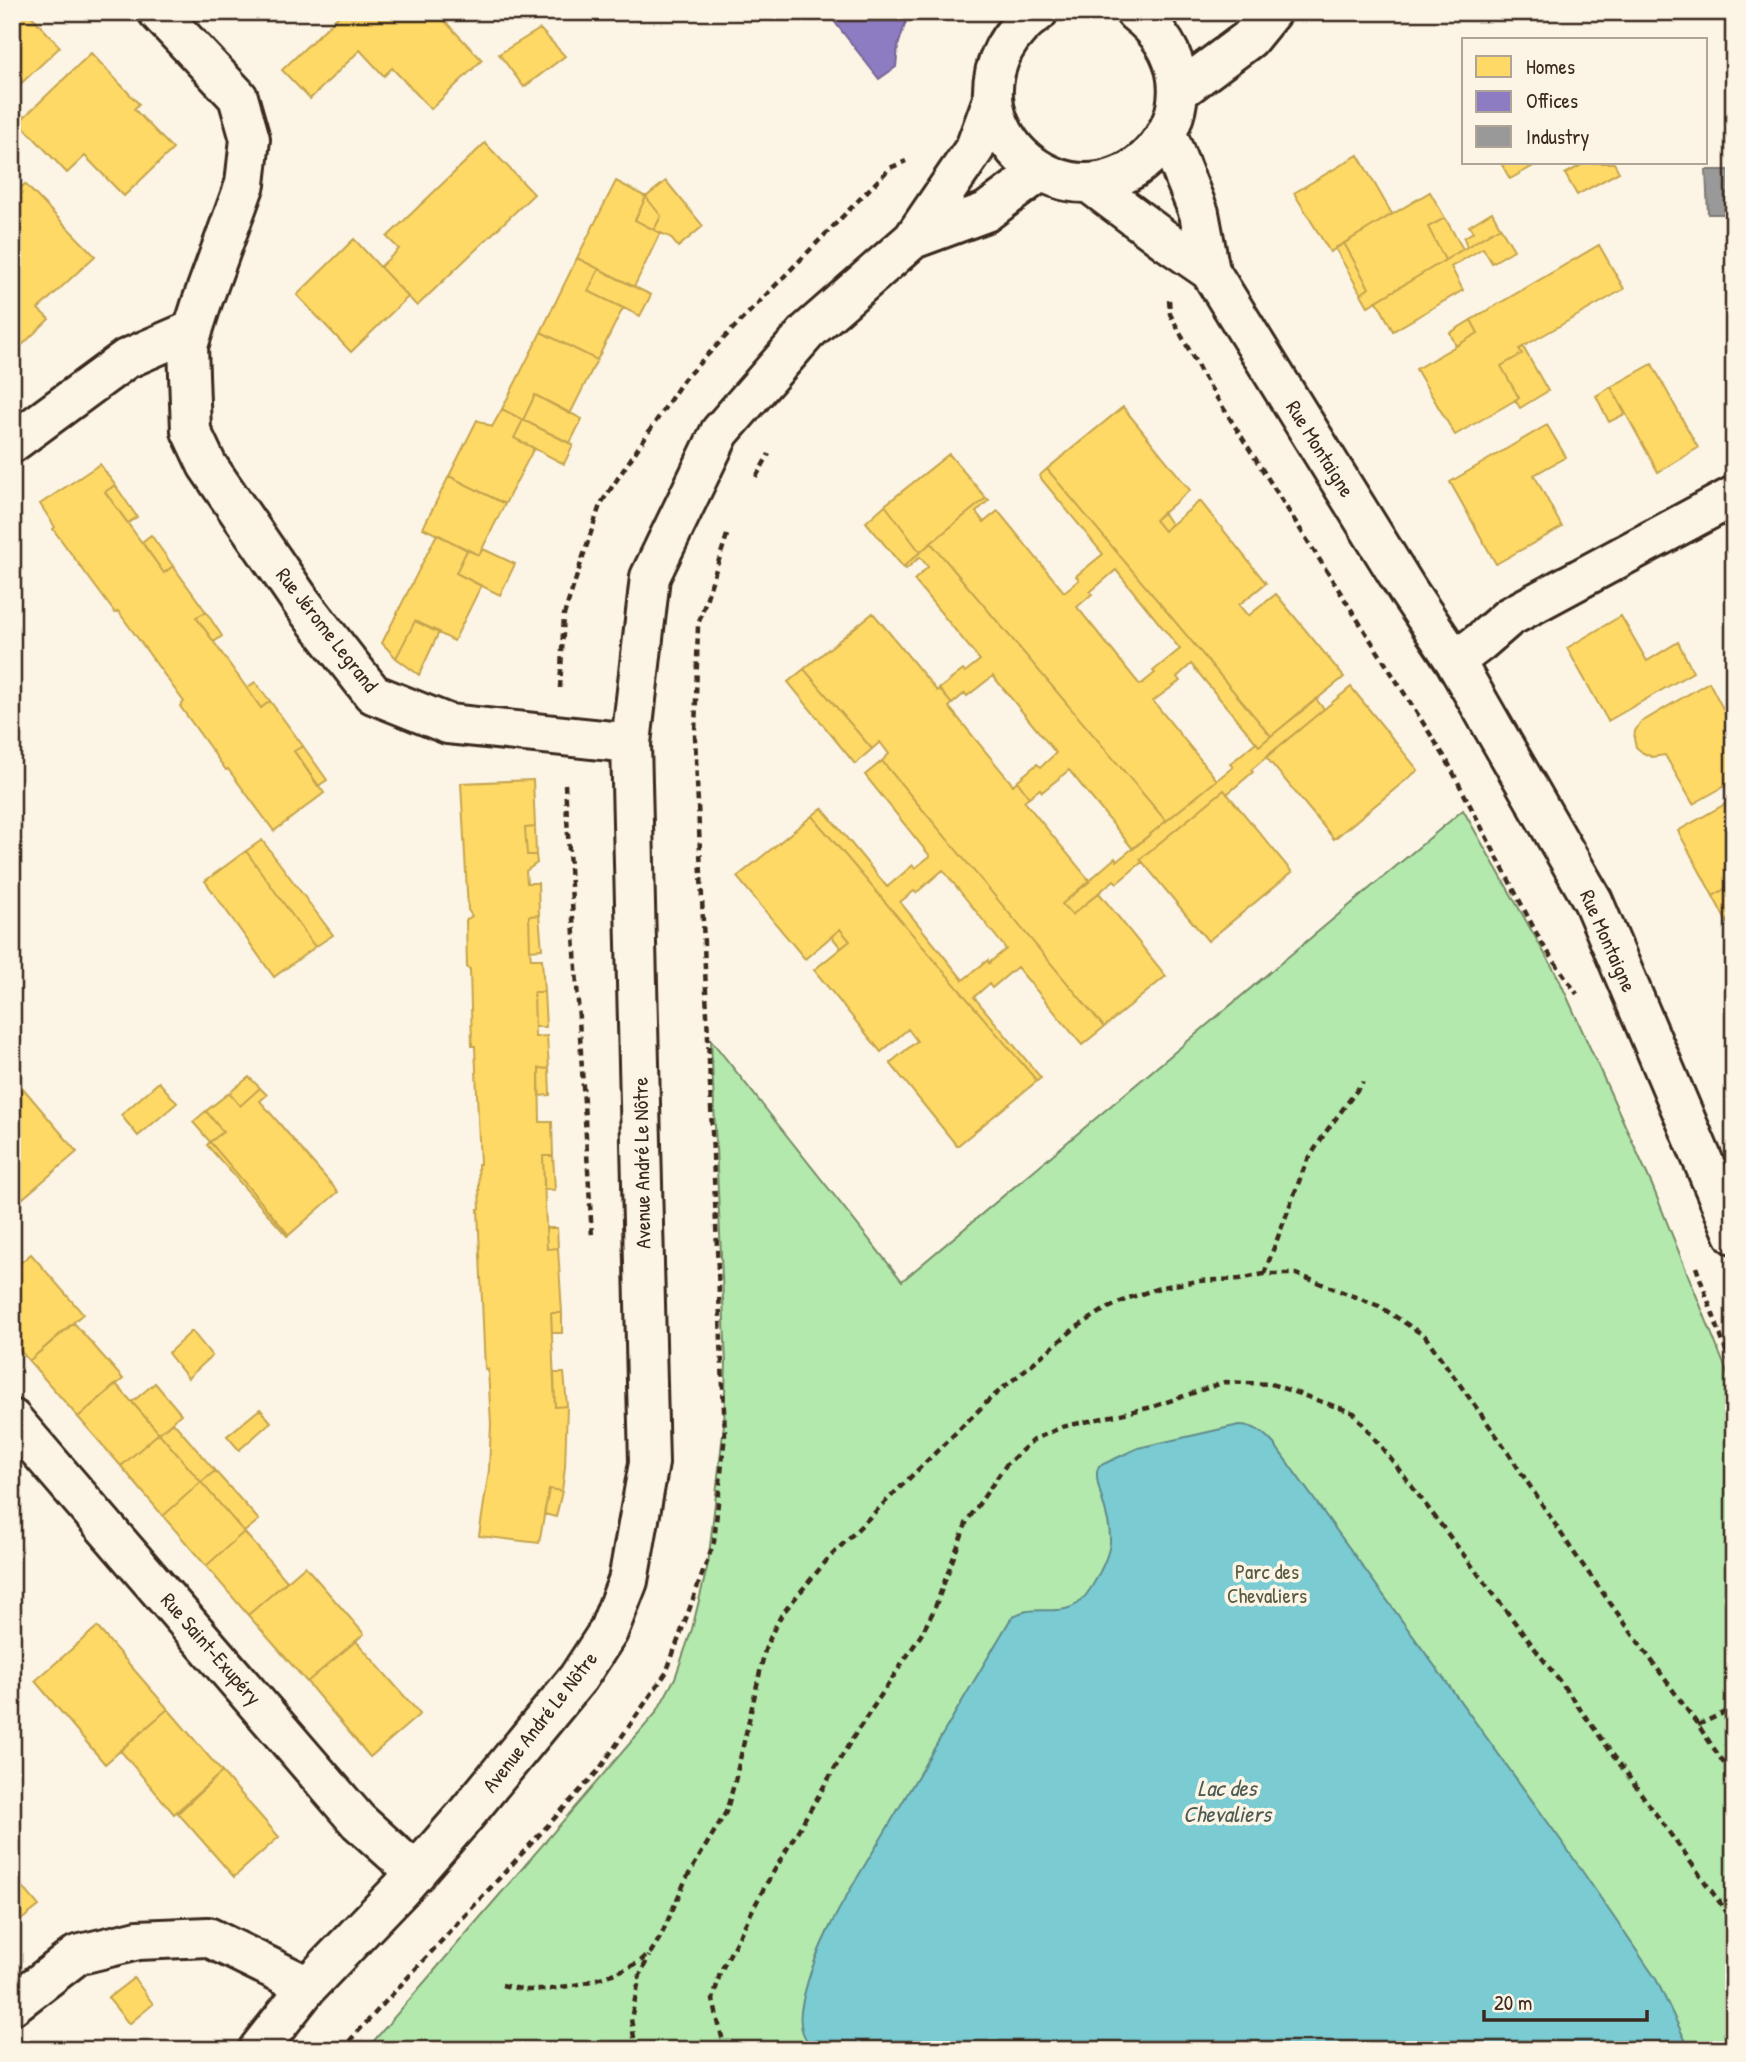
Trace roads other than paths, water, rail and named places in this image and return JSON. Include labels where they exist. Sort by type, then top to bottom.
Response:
[{"type":"street","name":"Rue Jérome Legrand","points":[[158,12],[238,97],[250,138],[245,184],[188,345],[191,431],[207,465],[302,603],[373,694],[448,724],[631,743]]},
{"type":"street","points":[[1030,15],[1006,42],[995,70],[993,99],[1001,128],[1017,153],[1041,171],[1064,180],[1089,183],[1120,176],[1148,159],[1167,134],[1175,114],[1178,92],[1175,68],[1166,44],[1150,24],[1135,12]]},
{"type":"street","points":[[1178,92],[1249,39],[1271,12]]},
{"type":"street","name":"Avenue André Le Nôtre","points":[[258,2050],[308,1986],[416,1873],[578,1678],[608,1632],[628,1581],[649,1463],[631,743],[650,577],[720,432],[807,332],[913,239],[975,148],[993,99]]},
{"type":"street","name":"Rue Montaigne","points":[[1167,134],[1199,213],[1210,271],[1408,591],[1455,661],[1593,901],[1734,1234]]},
{"type":"street","name":"Avenue André Le Nôtre","points":[[913,239],[986,212],[1041,171]]},
{"type":"street","name":"Rue Montaigne","points":[[1089,183],[1210,271]]},
{"type":"street","points":[[12,443],[126,359],[193,330]]},
{"type":"street","points":[[1455,661],[1509,617],[1734,496]]},
{"type":"street","name":"Rue Saint-Exupéry","points":[[12,1419],[358,1821],[416,1873]]},
{"type":"street","points":[[12,2006],[77,1955],[138,1940],[208,1937],[308,1986]]},
{"type":"water","name":"Lac des Chevaliers","points":[[1239,1425],[1258,1430],[1274,1444],[1565,1846],[1656,1979],[1690,2050],[1246,2050],[1186,2047],[1153,2050],[814,2050],[810,2045],[801,2027],[801,2011],[806,1987],[824,1940],[847,1895],[1010,1620],[1026,1611],[1062,1610],[1072,1607],[1088,1593],[1098,1576],[1110,1542],[1109,1526],[1097,1478],[1099,1466],[1138,1448]]},
{"type":"park label","name":"Parc des Chevaliers","points":[[1267,1584]]}]
